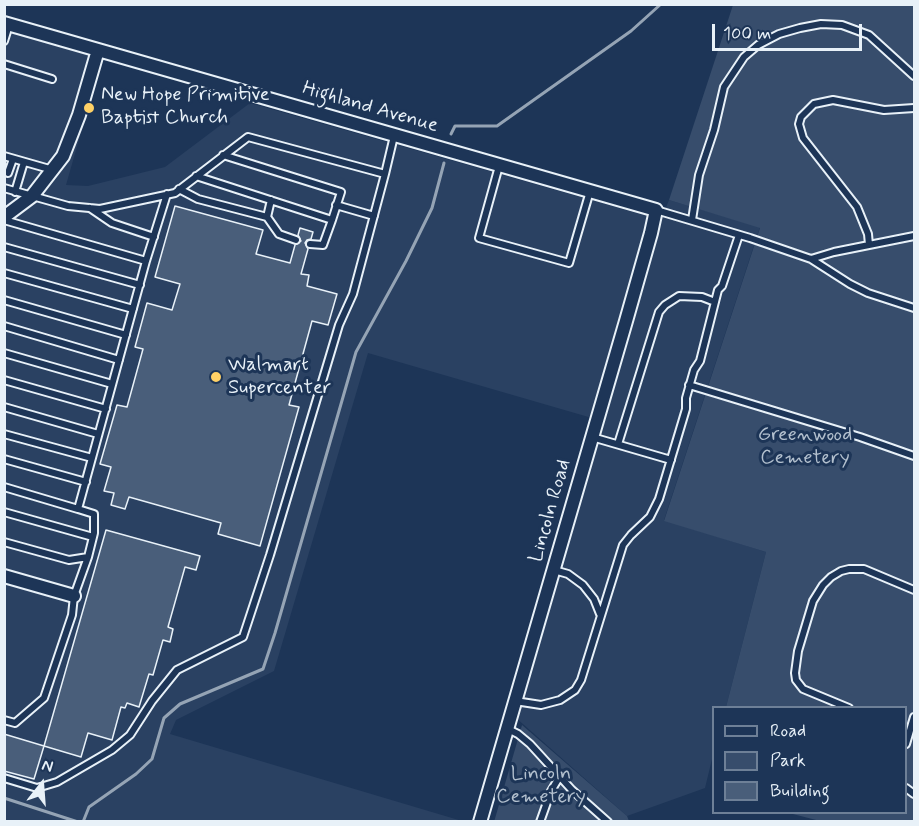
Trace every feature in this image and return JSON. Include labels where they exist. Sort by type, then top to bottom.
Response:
[{"type":"street","name":"Highland Avenue","points":[[7,23],[656,210]]},
{"type":"street","points":[[4,218],[32,196],[63,156],[79,115],[98,50]]},
{"type":"street","name":"Lincoln Road","points":[[480,822],[656,210]]},
{"type":"street","points":[[4,576],[74,596]]},
{"type":"lane","points":[[4,41],[7,23]]},
{"type":"lane","points":[[692,220],[699,175],[714,129],[724,87],[744,57],[758,45],[779,34],[800,28],[821,24],[842,25],[868,35],[915,76]]},
{"type":"lane","points":[[4,64],[52,79]]},
{"type":"lane","points":[[869,245],[868,234],[857,207],[803,138],[799,124],[801,117],[807,108],[814,104],[833,100],[884,110],[915,108]]},
{"type":"lane","points":[[4,778],[37,788],[57,782],[103,756],[130,735],[152,700],[177,670],[243,637],[339,325],[353,294],[395,135]]},
{"type":"lane","points":[[5,185],[15,192],[68,206],[100,209],[167,194],[179,189],[248,137],[385,174]]},
{"type":"lane","points":[[223,155],[341,192],[323,245],[310,244]]},
{"type":"lane","points":[[4,156],[53,170]]},
{"type":"lane","points":[[8,172],[13,159]]},
{"type":"lane","points":[[15,192],[24,162]]},
{"type":"lane","points":[[500,166],[479,238],[558,260],[570,263],[590,191]]},
{"type":"lane","points":[[196,176],[332,220]]},
{"type":"lane","points":[[179,189],[198,199],[267,216],[279,234],[296,240]]},
{"type":"lane","points":[[78,509],[146,261],[167,194]]},
{"type":"lane","points":[[267,216],[271,200]]},
{"type":"lane","points":[[336,205],[374,216]]},
{"type":"lane","points":[[89,208],[112,223],[154,237]]},
{"type":"lane","points":[[656,210],[811,259],[868,294],[915,308]]},
{"type":"lane","points":[[4,218],[146,261]]},
{"type":"lane","points":[[515,701],[528,704],[548,704],[565,698],[575,690],[585,670],[623,545],[646,522],[656,507],[686,409],[693,370],[700,361],[718,290],[722,285],[738,235]]},
{"type":"lane","points":[[811,259],[915,236]]},
{"type":"lane","points":[[4,247],[140,285]]},
{"type":"lane","points":[[4,273],[133,309]]},
{"type":"lane","points":[[618,444],[659,312],[679,296],[702,297],[715,302]]},
{"type":"lane","points":[[4,300],[126,335]]},
{"type":"lane","points":[[4,326],[119,360]]},
{"type":"lane","points":[[4,353],[112,384]]},
{"type":"lane","points":[[4,380],[106,409]]},
{"type":"lane","points":[[689,385],[915,456]]},
{"type":"lane","points":[[4,407],[98,434]]},
{"type":"lane","points":[[4,434],[92,458]]},
{"type":"lane","points":[[592,437],[671,460]]},
{"type":"lane","points":[[4,459],[86,482]]},
{"type":"lane","points":[[4,487],[94,514],[93,537],[88,557],[74,596],[72,615],[44,699],[15,723],[4,720]]},
{"type":"lane","points":[[4,512],[93,537]]},
{"type":"lane","points":[[4,542],[69,560],[88,557]]},
{"type":"lane","points":[[844,706],[803,689],[796,680],[798,651],[813,601],[819,590],[831,577],[849,569],[864,569],[915,590]]},
{"type":"lane","points":[[554,570],[572,577],[583,585],[594,599],[600,617]]},
{"type":"lane","points":[[907,739],[911,719]]},
{"type":"lane","points":[[507,729],[524,739],[572,790],[608,822]]},
{"type":"lane","points":[[540,822],[550,791],[560,776]]},
{"type":"shaded area","points":[[4,29],[102,59],[66,185],[88,186],[165,167],[250,103],[661,220],[669,200],[760,227],[664,520],[766,552],[726,706],[712,706],[712,759],[705,788],[627,816],[506,709],[592,418],[368,353],[274,671],[176,720],[170,734],[462,821],[5,821]]},
{"type":"green space","name":"Greenwood Cemetery","points":[[733,5],[914,5],[914,821],[820,821],[793,814],[907,814],[907,706],[726,706],[766,552],[664,521],[760,228],[669,200]]},
{"type":"green space","name":"Lincoln Cemetery","points":[[522,725],[627,816],[629,821],[494,822]]},
{"type":"building","name":"Walmart Supercenter","points":[[175,206],[263,230],[256,254],[290,263],[295,245],[301,241],[298,235],[300,228],[313,232],[311,239],[305,243],[308,249],[301,274],[309,275],[307,286],[337,294],[328,325],[312,321],[289,405],[299,407],[260,546],[218,534],[221,523],[129,497],[125,509],[111,505],[114,493],[104,491],[111,467],[100,464],[117,405],[127,407],[143,349],[135,347],[147,303],[172,310],[180,284],[155,277]]},
{"type":"building","points":[[106,530],[200,556],[196,570],[185,567],[168,627],[173,629],[170,642],[163,640],[153,675],[149,674],[139,707],[127,703],[125,708],[121,707],[112,740],[88,733],[81,757],[44,746]]},
{"type":"building","points":[[4,734],[44,746],[34,779],[4,771]]},
{"type":"waterway","points":[[451,134],[455,126],[497,126],[631,31],[661,4]]},
{"type":"waterway","points":[[83,822],[89,807],[136,774],[152,759],[164,718],[180,704],[263,669],[356,352],[432,208],[444,163]]},
{"type":"waterway","points":[[4,798],[78,822]]},
{"type":"place","name":"New Hope Primitive Baptist Church","points":[[89,108]]},
{"type":"place","name":"Walmart Supercenter","points":[[216,377]]}]
